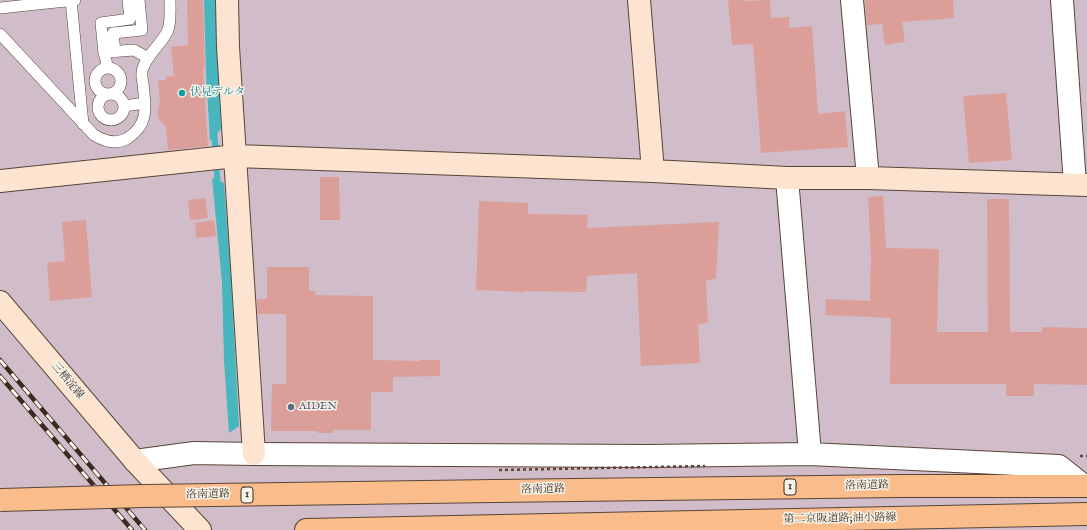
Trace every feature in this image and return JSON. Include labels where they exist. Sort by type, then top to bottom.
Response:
[{"type":"highway","name":"洛南道路","points":[[0,500],[494,491],[900,486],[1086,486]]},
{"type":"highway","name":"第二京阪道路;油小路線","points":[[306,530],[1087,514]]},
{"type":"street","points":[[227,0],[228,47],[254,454]]},
{"type":"street","points":[[639,0],[653,171]]},
{"type":"street","points":[[852,0],[868,178]]},
{"type":"street","points":[[0,180],[236,156],[653,171],[787,178],[868,178],[1081,184],[1062,0]]},
{"type":"street","points":[[787,178],[810,454]]},
{"type":"street","name":"三栖淀線","points":[[0,302],[135,461],[200,530]]},
{"type":"street","points":[[135,461],[194,453],[638,456],[810,454],[1060,466],[1086,486]]},
{"type":"lane","points":[[71,0],[83,124]]},
{"type":"lane","points":[[0,8],[75,0]]},
{"type":"lane","points":[[107,68],[106,60],[100,53],[101,22],[130,20],[128,0]]},
{"type":"lane","points":[[115,52],[113,33],[142,30],[139,0]]},
{"type":"lane","points":[[0,34],[94,135],[108,141],[115,142],[126,139],[142,126],[145,113],[145,103],[142,71],[145,62],[168,31],[170,0]]},
{"type":"lane","points":[[100,53],[134,50],[148,58]]},
{"type":"lane","points":[[107,68],[103,69],[97,74],[95,83],[98,90],[102,92],[110,94],[114,94],[121,98],[124,110],[115,120],[102,117],[99,114],[97,105],[102,97],[105,95],[110,94],[114,93],[118,90],[121,82],[121,78],[116,70],[107,68]]},
{"type":"lane","points":[[124,106],[145,103]]},
{"type":"shaded area","points":[[0,0],[1087,0],[1087,530],[0,530]]},
{"type":"water","points":[[204,0],[215,0],[221,129],[210,141],[206,73]]},
{"type":"water","points":[[212,178],[224,183],[231,278],[239,426],[229,433],[224,360],[222,282]]},
{"type":"building","name":"伏見デルタ","points":[[187,0],[203,0],[205,67],[203,67],[208,146],[168,150],[166,127],[159,119],[157,112],[160,104],[158,80],[166,80],[166,77],[174,76],[171,47],[188,45]]},
{"type":"building","points":[[728,0],[770,0],[771,18],[789,17],[789,28],[812,26],[818,114],[845,111],[848,147],[761,153],[753,44],[732,45]]},
{"type":"building","points":[[865,0],[953,0],[954,18],[902,22],[905,42],[885,45],[882,24],[867,25]]},
{"type":"building","points":[[1006,93],[1012,160],[969,163],[963,96]]},
{"type":"building","points":[[320,177],[339,177],[340,220],[320,220]]},
{"type":"building","points":[[883,196],[886,248],[939,249],[937,332],[988,332],[987,199],[1009,199],[1010,332],[1042,332],[1042,327],[1087,328],[1087,385],[1034,384],[1034,396],[1006,396],[1006,384],[890,384],[891,318],[825,315],[826,299],[870,301],[871,257],[868,197]]},
{"type":"building","points":[[205,198],[208,218],[190,220],[188,200]]},
{"type":"building","points":[[479,201],[528,203],[528,214],[588,215],[587,228],[719,222],[716,279],[706,280],[708,323],[698,324],[700,363],[641,366],[637,273],[587,276],[586,292],[476,290]]},
{"type":"building","points":[[86,220],[92,297],[50,301],[47,263],[65,261],[62,222]]},
{"type":"building","points":[[214,220],[216,236],[196,238],[195,223]]},
{"type":"building","points":[[267,267],[309,267],[309,291],[315,291],[315,295],[373,296],[373,360],[440,360],[440,376],[393,377],[393,392],[372,392],[371,430],[333,430],[333,433],[318,433],[318,431],[271,431],[272,384],[286,384],[286,314],[258,314],[257,299],[267,299]]},
{"type":"waterway","points":[[214,129],[216,154]]},
{"type":"waterway","points":[[216,163],[218,187]]},
{"type":"railway","points":[[0,360],[145,530]]},
{"type":"railway","points":[[0,376],[132,530]]},
{"type":"place","name":"伏見デルタ","points":[[182,93]]},
{"type":"place","name":"AIDEN","points":[[291,407]]}]
